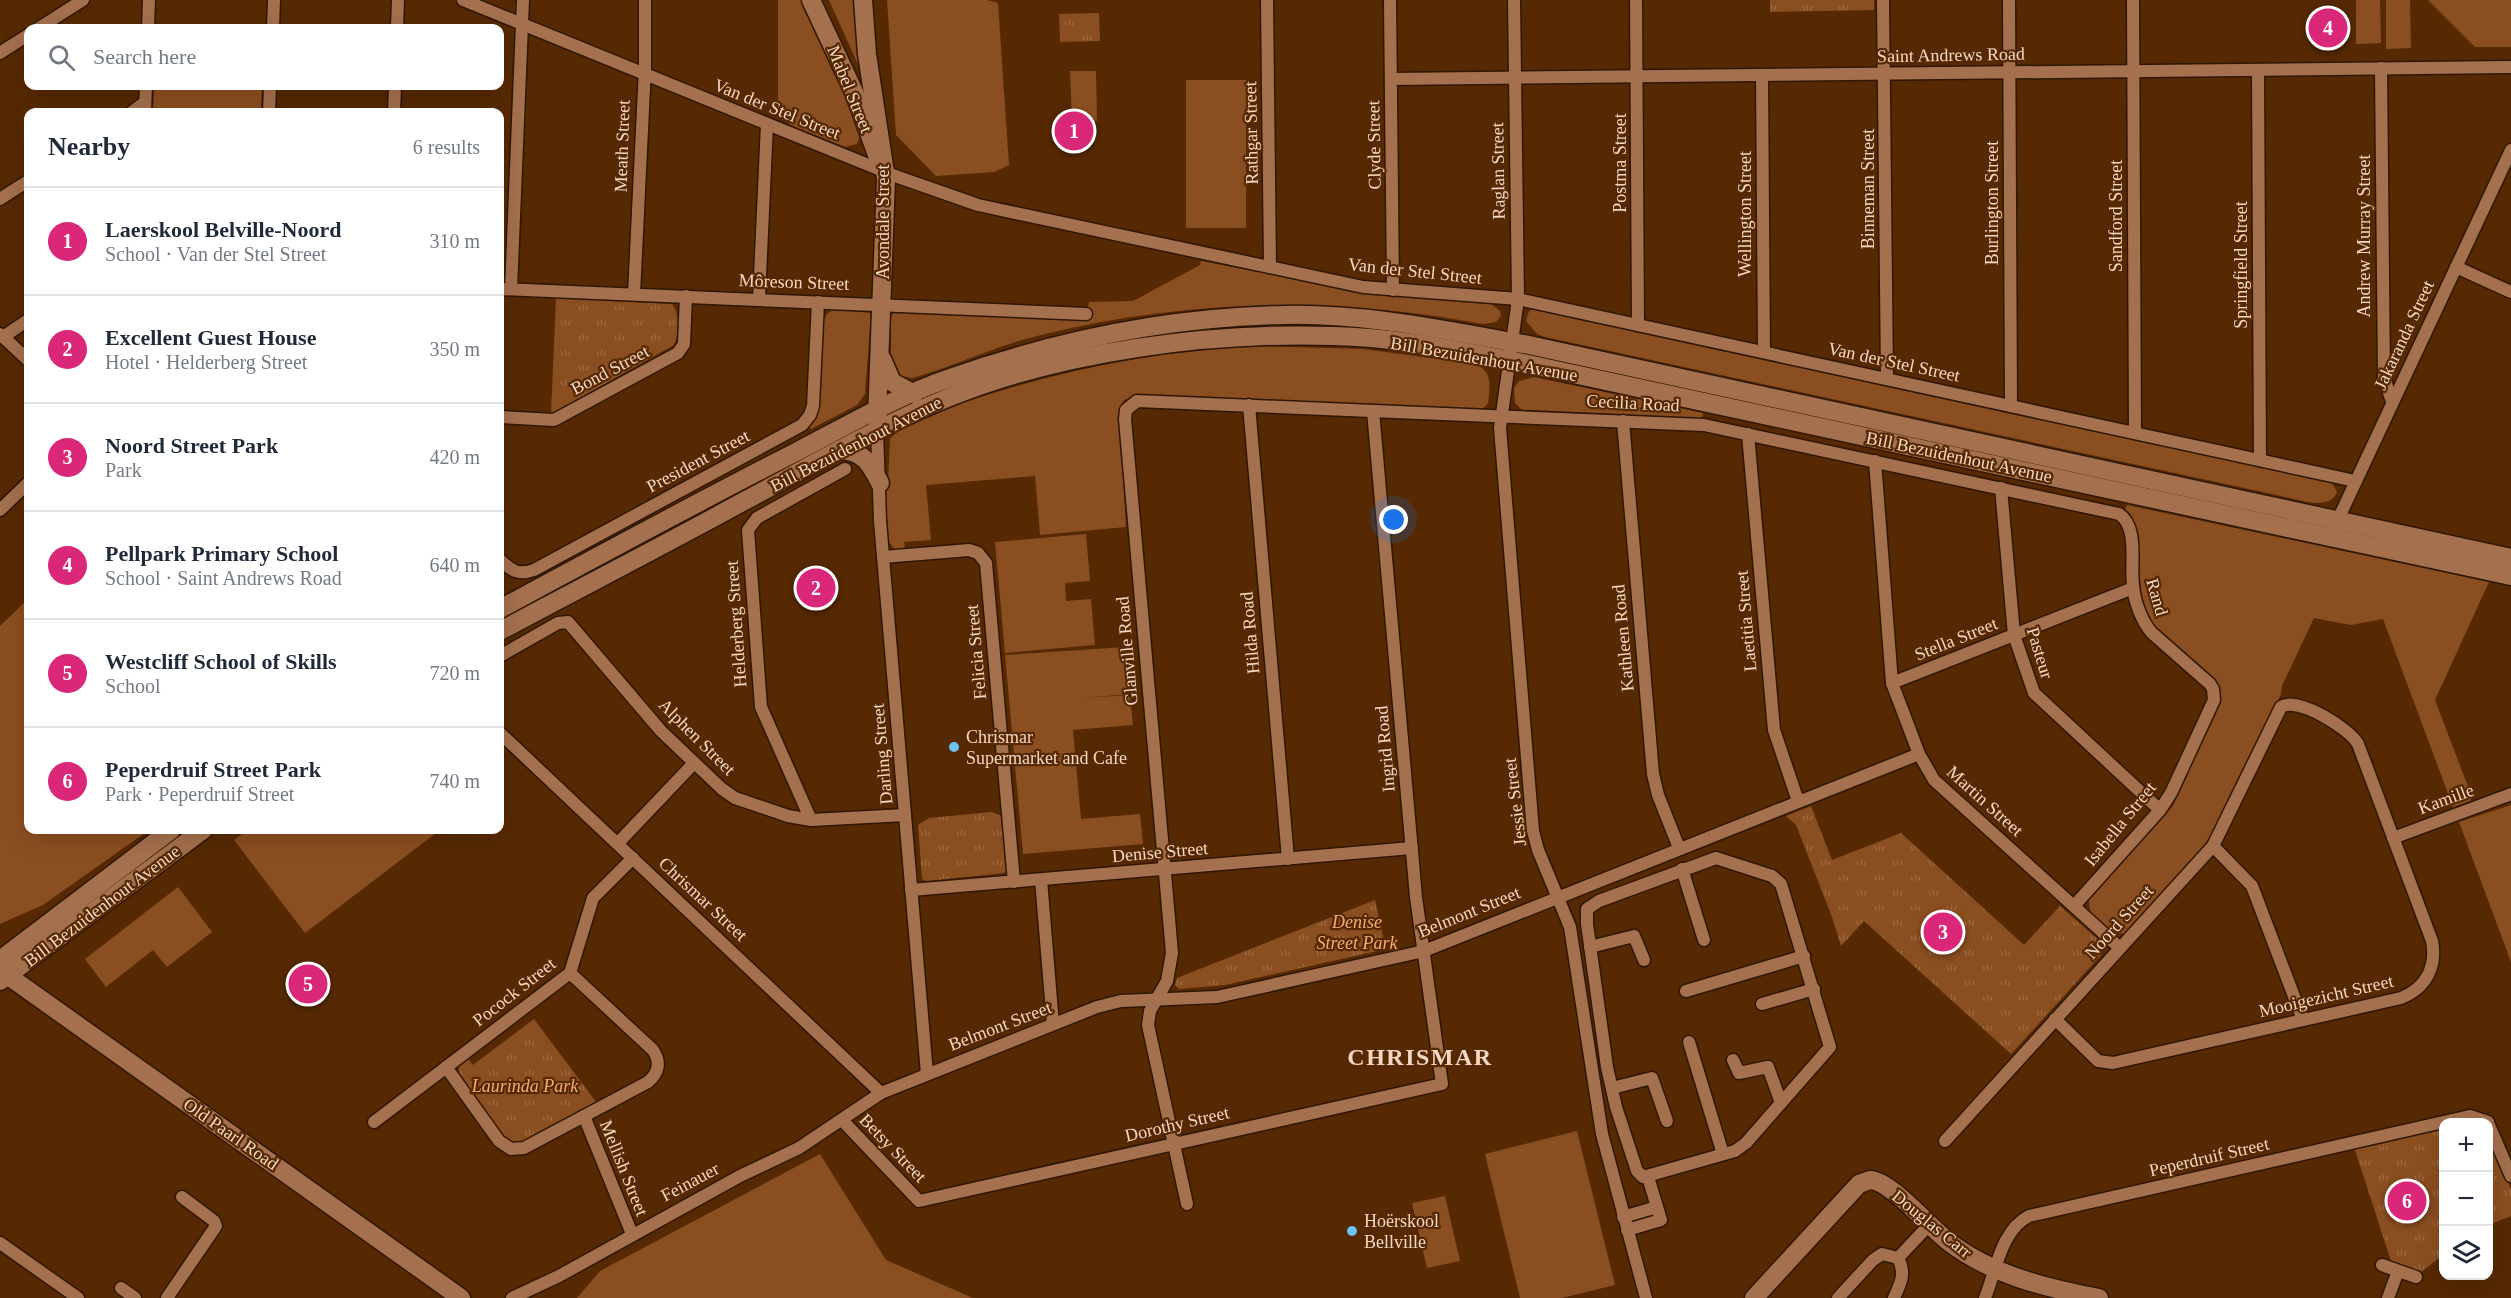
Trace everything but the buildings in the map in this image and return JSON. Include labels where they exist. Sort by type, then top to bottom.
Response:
[{"type":"main road","name":"Mabel Street","points":[[811,0],[854,92],[885,173]]},
{"type":"main road","name":"Avondale Street","points":[[863,0],[867,54],[885,173],[877,430]]},
{"type":"main road","name":"Bill Bezuidenhout Avenue","points":[[504,607],[878,410],[947,379],[1024,354],[1106,333],[1179,322],[1285,315],[1361,319],[1412,325],[1511,351],[2511,576]]},
{"type":"main road","name":"Bill Bezuidenhout Avenue","points":[[504,629],[877,430],[951,396],[1025,372],[1181,341],[1333,336],[1511,351],[2337,519],[2511,558]]},
{"type":"main road","points":[[880,355],[892,382],[914,394]]},
{"type":"main road","points":[[841,450],[854,451],[867,459],[880,483]]},
{"type":"main road","name":"Bill Bezuidenhout Avenue","points":[[2,972],[166,834]]},
{"type":"main road","name":"Bill Bezuidenhout Avenue","points":[[2,972],[197,834]]},
{"type":"main road","name":"Old Paarl Road","points":[[2,972],[461,1298]]},
{"type":"main road","name":"Douglas Carr","points":[[1754,1298],[1859,1184],[1870,1180],[1884,1184],[1961,1251],[1996,1270],[2099,1298]]},
{"type":"street","points":[[45,24],[83,0]]},
{"type":"street","points":[[148,0],[148,24]]},
{"type":"street","points":[[273,24],[274,0]]},
{"type":"street","points":[[397,24],[398,0]]},
{"type":"street","name":"Van der Stel Street","points":[[463,0],[885,173],[978,205],[1363,287],[1518,299],[2355,481]]},
{"type":"street","points":[[505,289],[523,0]]},
{"type":"street","name":"Meath Street","points":[[634,294],[645,0]]},
{"type":"street","name":"Rathgar Street","points":[[1267,0],[1270,266]]},
{"type":"street","name":"Clyde Street","points":[[1390,0],[1393,290]]},
{"type":"street","name":"Raglan Street","points":[[1511,351],[1518,299],[1514,0]]},
{"type":"street","name":"Postma Street","points":[[1636,0],[1638,325]]},
{"type":"street","name":"Binneman Street","points":[[1883,0],[1886,74],[1887,379]]},
{"type":"street","name":"Burlington Street","points":[[2009,0],[2012,406]]},
{"type":"street","name":"Sandford Street","points":[[2133,0],[2135,433]]},
{"type":"street","points":[[0,53],[24,38]]},
{"type":"street","name":"Saint Andrews Road","points":[[1391,79],[2511,67]]},
{"type":"street","name":"Andrew Murray Street","points":[[2381,68],[2384,376],[2392,402]]},
{"type":"street","name":"Springfield Street","points":[[2258,70],[2260,460]]},
{"type":"street","name":"Wellington Street","points":[[1762,75],[1764,352]]},
{"type":"street","points":[[145,107],[146,90]]},
{"type":"street","points":[[269,108],[270,90]]},
{"type":"street","points":[[394,108],[395,90]]},
{"type":"street","points":[[759,298],[767,124]]},
{"type":"street","name":"Jakaranda Street","points":[[2330,537],[2511,150]]},
{"type":"street","points":[[0,199],[24,184]]},
{"type":"street","points":[[2456,267],[2511,292]]},
{"type":"street","name":"Môreson Street","points":[[505,289],[759,298],[1086,314]]},
{"type":"street","name":"Bond Street","points":[[504,417],[554,420],[678,353],[684,344],[686,296]]},
{"type":"street","name":"President Street","points":[[504,564],[519,573],[534,570],[802,425],[808,419],[813,406],[818,302]]},
{"type":"street","points":[[24,322],[1,335],[24,356]]},
{"type":"street","name":"Jessie Street","points":[[1511,351],[1500,416],[1533,831],[1538,850],[1570,927],[1602,1134],[1633,1214],[1627,1230],[1646,1298]]},
{"type":"street","name":"Cecilia Road","points":[[1129,405],[1142,401],[1704,425],[2115,512],[2125,519]]},
{"type":"street","name":"Glanville Road","points":[[1129,405],[1125,419],[1172,953],[1167,981],[1150,1011],[1149,1035],[1187,1204]]},
{"type":"street","name":"Hilda Road","points":[[1249,405],[1288,859]]},
{"type":"street","name":"Ingrid Road","points":[[1373,411],[1412,848],[1442,1083]]},
{"type":"street","name":"Kathleen Road","points":[[1623,421],[1654,780],[1678,849]]},
{"type":"street","name":"Darling Street","points":[[877,430],[884,557],[927,1074]]},
{"type":"street","name":"Laetitia Street","points":[[1748,434],[1774,730],[1798,801]]},
{"type":"street","name":"Martin Street","points":[[1875,461],[1892,683],[1919,754],[1934,780],[2120,948]]},
{"type":"street","name":"Helderberg Street","points":[[811,820],[761,707],[748,530],[757,518],[844,469]]},
{"type":"street","points":[[0,510],[24,487]]},
{"type":"street","name":"Pasteur","points":[[2001,488],[2014,635],[2030,682],[2040,701],[2160,810]]},
{"type":"street","name":"Rand","points":[[2125,519],[2130,533],[2133,588],[2147,628],[2210,684],[2214,694]]},
{"type":"street","name":"Felicia Street","points":[[884,557],[969,550],[981,555],[986,563],[1014,882]]},
{"type":"street","name":"Stella Street","points":[[1892,683],[2133,588]]},
{"type":"street","name":"Alphen Street","points":[[504,654],[558,623],[570,623],[661,731],[735,798],[788,816],[811,820],[905,815]]},
{"type":"street","name":"Isabella Street","points":[[2074,906],[2160,810],[2171,793],[2212,706],[2214,694]]},
{"type":"street","name":"Mooigezicht Street","points":[[2055,1019],[2098,1061],[2105,1063],[2401,998],[2415,991],[2429,975],[2434,955],[2432,941],[2358,744],[2352,734],[2341,725],[2297,705],[2285,705]]},
{"type":"street","name":"Noord Street","points":[[1945,1141],[2213,846],[2277,713],[2285,705]]},
{"type":"street","name":"Chrismar Street","points":[[504,737],[881,1093]]},
{"type":"street","name":"Belmont Street","points":[[881,1093],[1053,1024],[1112,1003],[1217,997],[1424,951],[1919,754]]},
{"type":"street","points":[[618,843],[694,763]]},
{"type":"street","name":"Kamille","points":[[2393,838],[2511,794]]},
{"type":"street","points":[[2213,846],[2252,886],[2303,1020]]},
{"type":"street","name":"Denise Street","points":[[911,890],[1412,848]]},
{"type":"street","name":"Pocock Street","points":[[374,1122],[570,973],[593,898],[633,858]]},
{"type":"street","points":[[1716,858],[1776,878],[1782,888],[1804,956],[1830,1047],[1746,1143],[1735,1151],[1643,1177],[1636,1171],[1612,1088],[1590,947],[1586,915],[1592,905],[1682,869],[1716,858]]},
{"type":"street","points":[[1682,869],[1704,940]]},
{"type":"street","points":[[1041,880],[1053,1024]]},
{"type":"street","points":[[1590,947],[1634,936],[1644,960]]},
{"type":"street","points":[[1686,992],[1804,956]]},
{"type":"street","points":[[446,1067],[499,1142],[507,1148],[524,1148],[648,1082],[657,1071],[658,1060],[653,1050],[570,973]]},
{"type":"street","points":[[1762,1004],[1814,989]]},
{"type":"street","points":[[1689,1042],[1723,1154]]},
{"type":"street","points":[[1733,1060],[1738,1073],[1768,1067],[1781,1103]]},
{"type":"street","points":[[1612,1088],[1652,1078],[1667,1121]]},
{"type":"street","name":"Dorothy Street","points":[[919,1201],[1442,1083]]},
{"type":"street","name":"Feinauer","points":[[512,1298],[559,1276],[632,1234],[799,1148],[881,1093]]},
{"type":"street","name":"Mellish Street","points":[[584,1116],[632,1234]]},
{"type":"street","name":"Betsy Street","points":[[842,1120],[919,1201]]},
{"type":"street","name":"Peperdruif Street","points":[[1986,1298],[2012,1230],[2024,1219],[2439,1123]]},
{"type":"street","name":"Peperdruif Street","points":[[2493,1135],[2511,1176]]},
{"type":"street","points":[[1627,1230],[1661,1220],[1648,1177]]},
{"type":"street","points":[[167,1298],[216,1226],[214,1221],[182,1197]]},
{"type":"street","points":[[1641,1226],[1633,1214],[1657,1207]]},
{"type":"street","points":[[1898,1258],[1929,1225]]},
{"type":"street","points":[[0,1243],[78,1298]]},
{"type":"street","points":[[1838,1298],[1878,1255],[1898,1258]]},
{"type":"street","points":[[1894,1298],[1903,1274],[1898,1258]]},
{"type":"street","points":[[2382,1265],[2416,1276]]},
{"type":"street","points":[[2388,1298],[2398,1270]]},
{"type":"street","points":[[121,1288],[135,1298]]},
{"type":"green space","points":[[778,0],[806,0],[861,133],[857,144],[845,147],[790,125],[778,109]]},
{"type":"green space","points":[[829,0],[861,0],[865,80]]},
{"type":"green space","points":[[887,0],[987,0],[998,3],[1009,165],[994,172],[936,176],[896,135]]},
{"type":"green space","points":[[1770,0],[1874,0],[1874,10],[1770,12]]},
{"type":"green space","points":[[2356,0],[2380,0],[2381,43],[2356,44]]},
{"type":"green space","points":[[2386,0],[2410,0],[2411,48],[2386,49]]},
{"type":"green space","points":[[2428,0],[2511,0],[2511,47],[2475,47]]},
{"type":"green space","points":[[1099,13],[1100,41],[1060,42],[1059,14]]},
{"type":"green space","points":[[1070,71],[1096,71],[1097,121],[1072,121]]},
{"type":"green space","points":[[1186,80],[1246,80],[1246,228],[1186,228]]},
{"type":"green space","points":[[154,90],[262,90],[261,108],[153,108]]},
{"type":"green space","points":[[1201,261],[1373,294],[1490,303],[1500,311],[1501,316],[1496,322],[1483,324],[1372,309],[1317,306],[1206,308],[1096,323],[1041,335],[1008,344],[912,378],[896,375],[891,361],[891,316],[895,312],[1088,320],[1093,315],[1088,308],[1089,302],[1133,301],[1200,265]]},
{"type":"green space","points":[[556,298],[672,304],[677,318],[676,341],[674,345],[551,414]]},
{"type":"green space","points":[[1535,308],[2331,481],[2337,492],[2333,498],[2322,503],[2307,502],[1545,337],[1537,334],[1526,321],[1529,311]]},
{"type":"green space","points":[[834,309],[871,313],[865,394],[857,405],[811,429],[809,427],[819,407],[823,322],[827,314]]},
{"type":"green space","points":[[1251,346],[1363,349],[1475,364],[1488,375],[1490,385],[1488,403],[1483,409],[1134,395],[1123,401],[1119,411],[1126,527],[1040,535],[1035,476],[926,485],[931,540],[904,542],[905,549],[895,550],[889,542],[884,484],[888,483],[890,439],[914,422],[998,392],[1069,372],[1141,358]]},
{"type":"green space","points":[[1534,377],[1703,413],[1702,419],[1523,411],[1515,403],[1514,388],[1519,381]]},
{"type":"green space","points":[[2127,505],[2489,582],[2435,700],[2472,797],[2470,801],[2453,807],[2383,619],[2351,625],[2314,618],[2216,832],[2126,933],[2115,934],[2090,912],[2089,900],[2173,806],[2218,702],[2170,648],[2147,612],[2141,587],[2136,531],[2125,510]]},
{"type":"green space","points":[[1086,534],[1090,581],[1065,583],[1066,601],[1091,599],[1095,645],[1005,653],[995,542]]},
{"type":"green space","points":[[24,603],[24,834],[143,834],[43,905],[0,924],[0,626]]},
{"type":"green space","points":[[1126,647],[1130,694],[1083,698],[1130,695],[1133,725],[1073,730],[1081,819],[1140,814],[1143,844],[1023,854],[1005,655]]},
{"type":"green space","points":[[2511,805],[2511,962],[2459,822]]},
{"type":"green space","points":[[1811,806],[1832,860],[1901,833],[2024,945],[2060,906],[2102,943],[2102,954],[2011,1054],[1864,921],[1841,946],[1796,825],[1786,816]]},
{"type":"green space","points":[[991,812],[1000,815],[1004,820],[1008,869],[1004,873],[926,881],[922,879],[918,825],[929,818]]},
{"type":"green space","points":[[242,834],[435,834],[305,933],[234,840]]},
{"type":"green space","points":[[178,887],[212,932],[167,967],[153,950],[106,987],[85,959]]},
{"type":"green space","name":"Denise Street Park","points":[[1375,900],[1386,949],[1225,985],[1179,989],[1175,985],[1177,978]]},
{"type":"green space","name":"Laurinda Park","points":[[534,1019],[596,1102],[523,1142],[513,1143],[504,1139],[461,1078],[459,1069],[467,1058],[473,1065]]},
{"type":"green space","points":[[2439,1128],[2439,1258],[2421,1272],[2391,1261],[2354,1147]]},
{"type":"green space","points":[[1577,1131],[1615,1285],[1562,1298],[1520,1298],[1485,1154]]},
{"type":"green space","points":[[2493,1144],[2511,1190],[2511,1216],[2493,1223]]},
{"type":"green space","points":[[820,1154],[886,1260],[973,1298],[577,1298],[600,1271]]},
{"type":"green space","points":[[1445,1196],[1460,1261],[1427,1268],[1412,1203]]},
{"type":"place","name":"Pellpark Primary School","points":[[2328,28]]},
{"type":"place","name":"Laerskool Belville-Noord","points":[[1074,131]]},
{"type":"place","name":"Excellent Guest House","points":[[816,588]]},
{"type":"place","name":"Chrismar Supermarket and Cafe","points":[[954,747]]},
{"type":"place","name":"Noord Street Park","points":[[1943,932]]},
{"type":"place","name":"Westcliff School of Skills","points":[[308,984]]},
{"type":"place","name":"Peperdruif Street Park","points":[[2407,1201]]},
{"type":"place","name":"Hoërskool Bellville","points":[[1352,1231]]},
{"type":"district","name":"CHRISMAR","points":[[1420,1057]]}]
